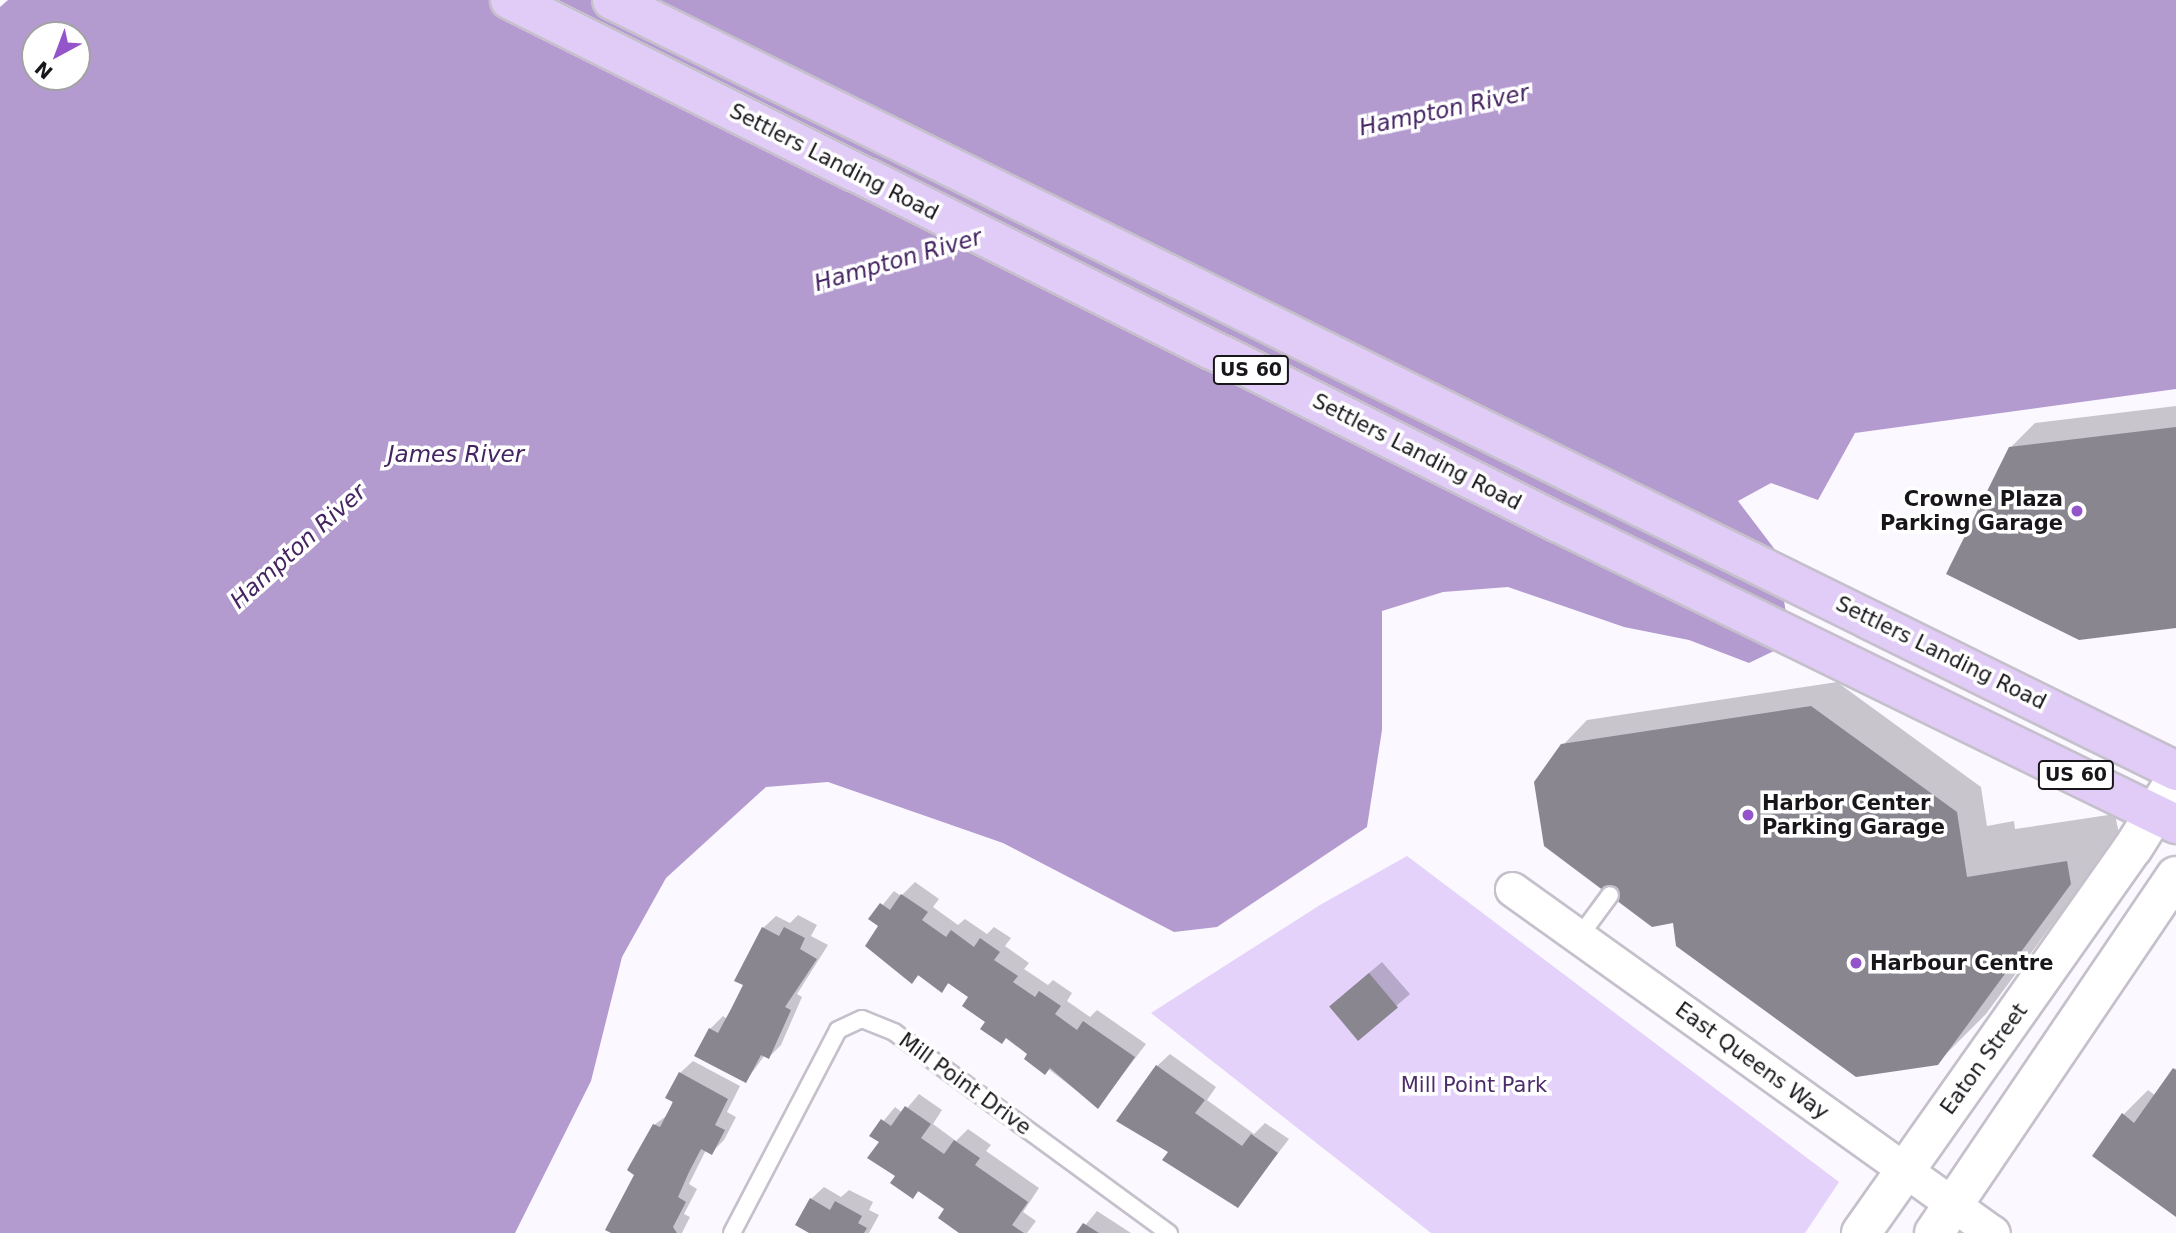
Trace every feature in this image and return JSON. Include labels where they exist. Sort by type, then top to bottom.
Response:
[{"type":"main road","name":"Settlers Landing Road","points":[[510,0],[1546,517],[2166,820]]},
{"type":"main road","name":"Settlers Landing Road","points":[[612,0],[2018,690],[2176,771]]},
{"type":"main road","name":"Eaton Street","points":[[1861,1233],[1904,1170],[2166,820],[2176,779]]},
{"type":"main road","points":[[1943,1219],[2176,876]]},
{"type":"street","name":"East Queens Way","points":[[1512,889],[1904,1170],[1943,1219],[1993,1233]]},
{"type":"lane","points":[[1578,937],[1610,895]]},
{"type":"lane","name":"Mill Point Drive","points":[[733,1233],[838,1030],[862,1019],[894,1031],[1169,1233]]},
{"type":"green space","name":"Mill Point Park","points":[[1407,856],[1839,1182],[1805,1233],[1431,1233],[1151,1013],[1320,905]]},
{"type":"water","name":"James River","points":[[8,0],[2176,0],[2176,389],[1855,433],[1818,500],[1771,483],[1738,501],[1776,551],[1786,613],[1780,648],[1749,663],[1689,640],[1624,627],[1508,587],[1443,592],[1382,611],[1382,730],[1367,827],[1217,927],[1174,932],[1003,843],[828,782],[766,787],[666,878],[622,957],[591,1081],[515,1233],[0,1233],[0,7]]},
{"type":"building","name":"Crowne Plaza Parking Garage","points":[[2176,427],[2176,628],[2079,640],[1946,574],[2009,447]]},
{"type":"building","points":[[1811,706],[1957,812],[1967,877],[2067,861],[2071,884],[1938,1065],[1856,1077],[1676,946],[1673,923],[1652,927],[1544,846],[1534,782],[1561,744]]},
{"type":"building","points":[[901,894],[928,912],[922,920],[946,937],[951,930],[974,947],[980,938],[1000,952],[994,960],[1018,976],[1013,982],[1035,997],[1039,991],[1061,1006],[1055,1014],[1077,1030],[1083,1021],[1135,1057],[1098,1109],[1050,1068],[1045,1075],[1024,1059],[1027,1054],[1006,1038],[1002,1044],[980,1029],[985,1022],[962,1006],[968,997],[948,983],[942,993],[918,975],[912,984],[865,946],[878,926],[868,919],[880,903],[890,910]]},
{"type":"building","points":[[762,927],[779,936],[784,927],[805,938],[800,949],[817,959],[785,1007],[791,1010],[769,1059],[761,1055],[746,1083],[694,1056],[709,1028],[718,1033],[731,1009],[743,985],[734,981]]},
{"type":"building","name":"Mill Point Park","points":[[1369,973],[1398,1007],[1358,1041],[1329,1006]]},
{"type":"building","points":[[1156,1065],[1205,1100],[1195,1113],[1242,1146],[1251,1134],[1278,1153],[1238,1208],[1162,1160],[1168,1152],[1116,1121]]},
{"type":"building","points":[[2173,1068],[2176,1070],[2176,1217],[2092,1156],[2122,1113],[2134,1123]]},
{"type":"building","points":[[679,1072],[728,1099],[715,1125],[725,1130],[712,1155],[701,1149],[689,1172],[678,1197],[686,1202],[673,1227],[677,1233],[611,1233],[605,1230],[634,1175],[627,1170],[653,1124],[660,1127],[673,1102],[665,1098]]},
{"type":"building","points":[[905,1106],[931,1124],[921,1138],[944,1154],[954,1140],[980,1158],[975,1165],[1028,1202],[1012,1225],[1024,1233],[959,1233],[938,1218],[944,1209],[918,1191],[913,1199],[890,1183],[895,1176],[867,1158],[879,1142],[869,1136],[881,1119],[891,1126]]},
{"type":"building","points":[[810,1198],[830,1210],[835,1201],[862,1216],[858,1223],[867,1228],[864,1233],[809,1233],[795,1225]]},
{"type":"building","points":[[1083,1223],[1099,1233],[1076,1233]]},
{"type":"place","name":"Crowne Plaza Parking Garage","points":[[2077,511]]},
{"type":"place","name":"Harbor Center Parking Garage","points":[[1748,815]]},
{"type":"place","name":"Harbour Centre","points":[[1856,963]]},
{"type":"water label","name":"Hampton River","points":[[1444,110]]},
{"type":"water label","name":"Hampton River","points":[[898,260]]},
{"type":"water label","name":"Hampton River","points":[[298,546]]}]
